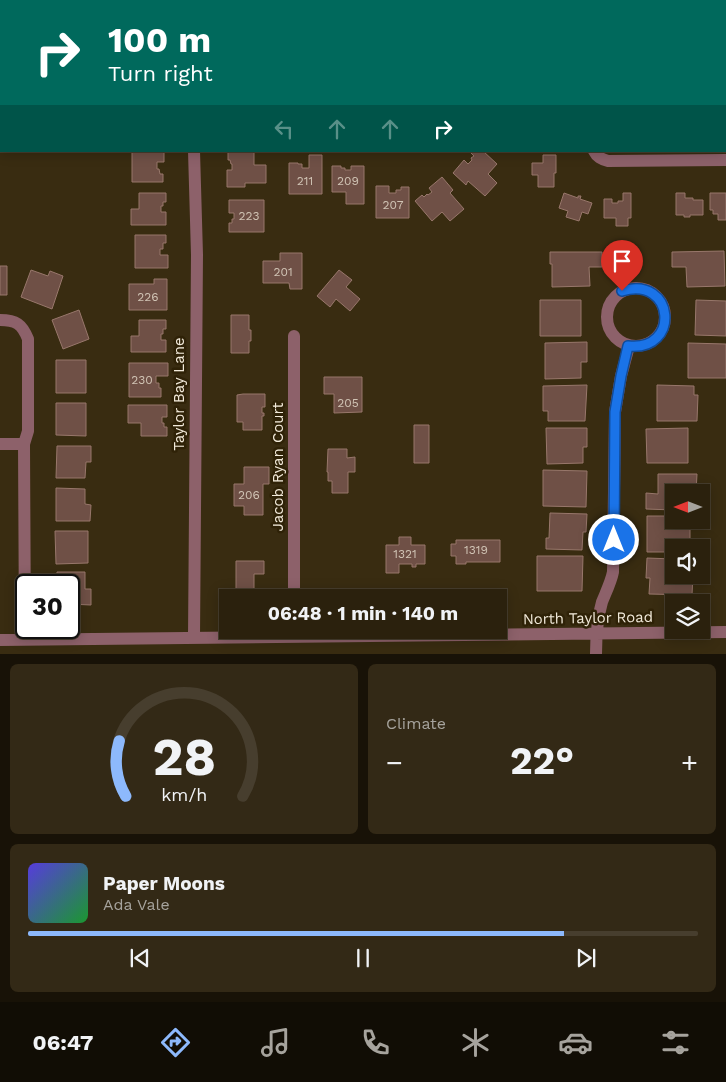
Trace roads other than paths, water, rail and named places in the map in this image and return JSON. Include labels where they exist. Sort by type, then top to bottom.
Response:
[{"type":"street","name":"Taylor Bay Lane","points":[[194,152],[197,255],[194,637]]},
{"type":"street","points":[[595,152],[602,160],[608,161],[726,160]]},
{"type":"street","points":[[641,288],[658,298],[663,305],[665,324],[655,340],[647,345],[638,347],[628,346],[620,342],[612,334],[608,326],[609,306],[622,291],[641,288]]},
{"type":"street","points":[[0,320],[10,320],[17,323],[24,330],[28,339],[28,431],[24,444],[25,574]]},
{"type":"street","name":"Jacob Ryan Court","points":[[294,336],[294,589]]},
{"type":"street","points":[[596,654],[596,634],[602,603],[613,572],[615,412],[628,346]]},
{"type":"street","points":[[0,444],[24,444]]},
{"type":"street","name":"North Taylor Road","points":[[507,634],[726,632]]},
{"type":"street","name":"North Taylor Road","points":[[80,638],[219,636]]},
{"type":"street","name":"North Taylor Road","points":[[0,640],[25,639]]}]
